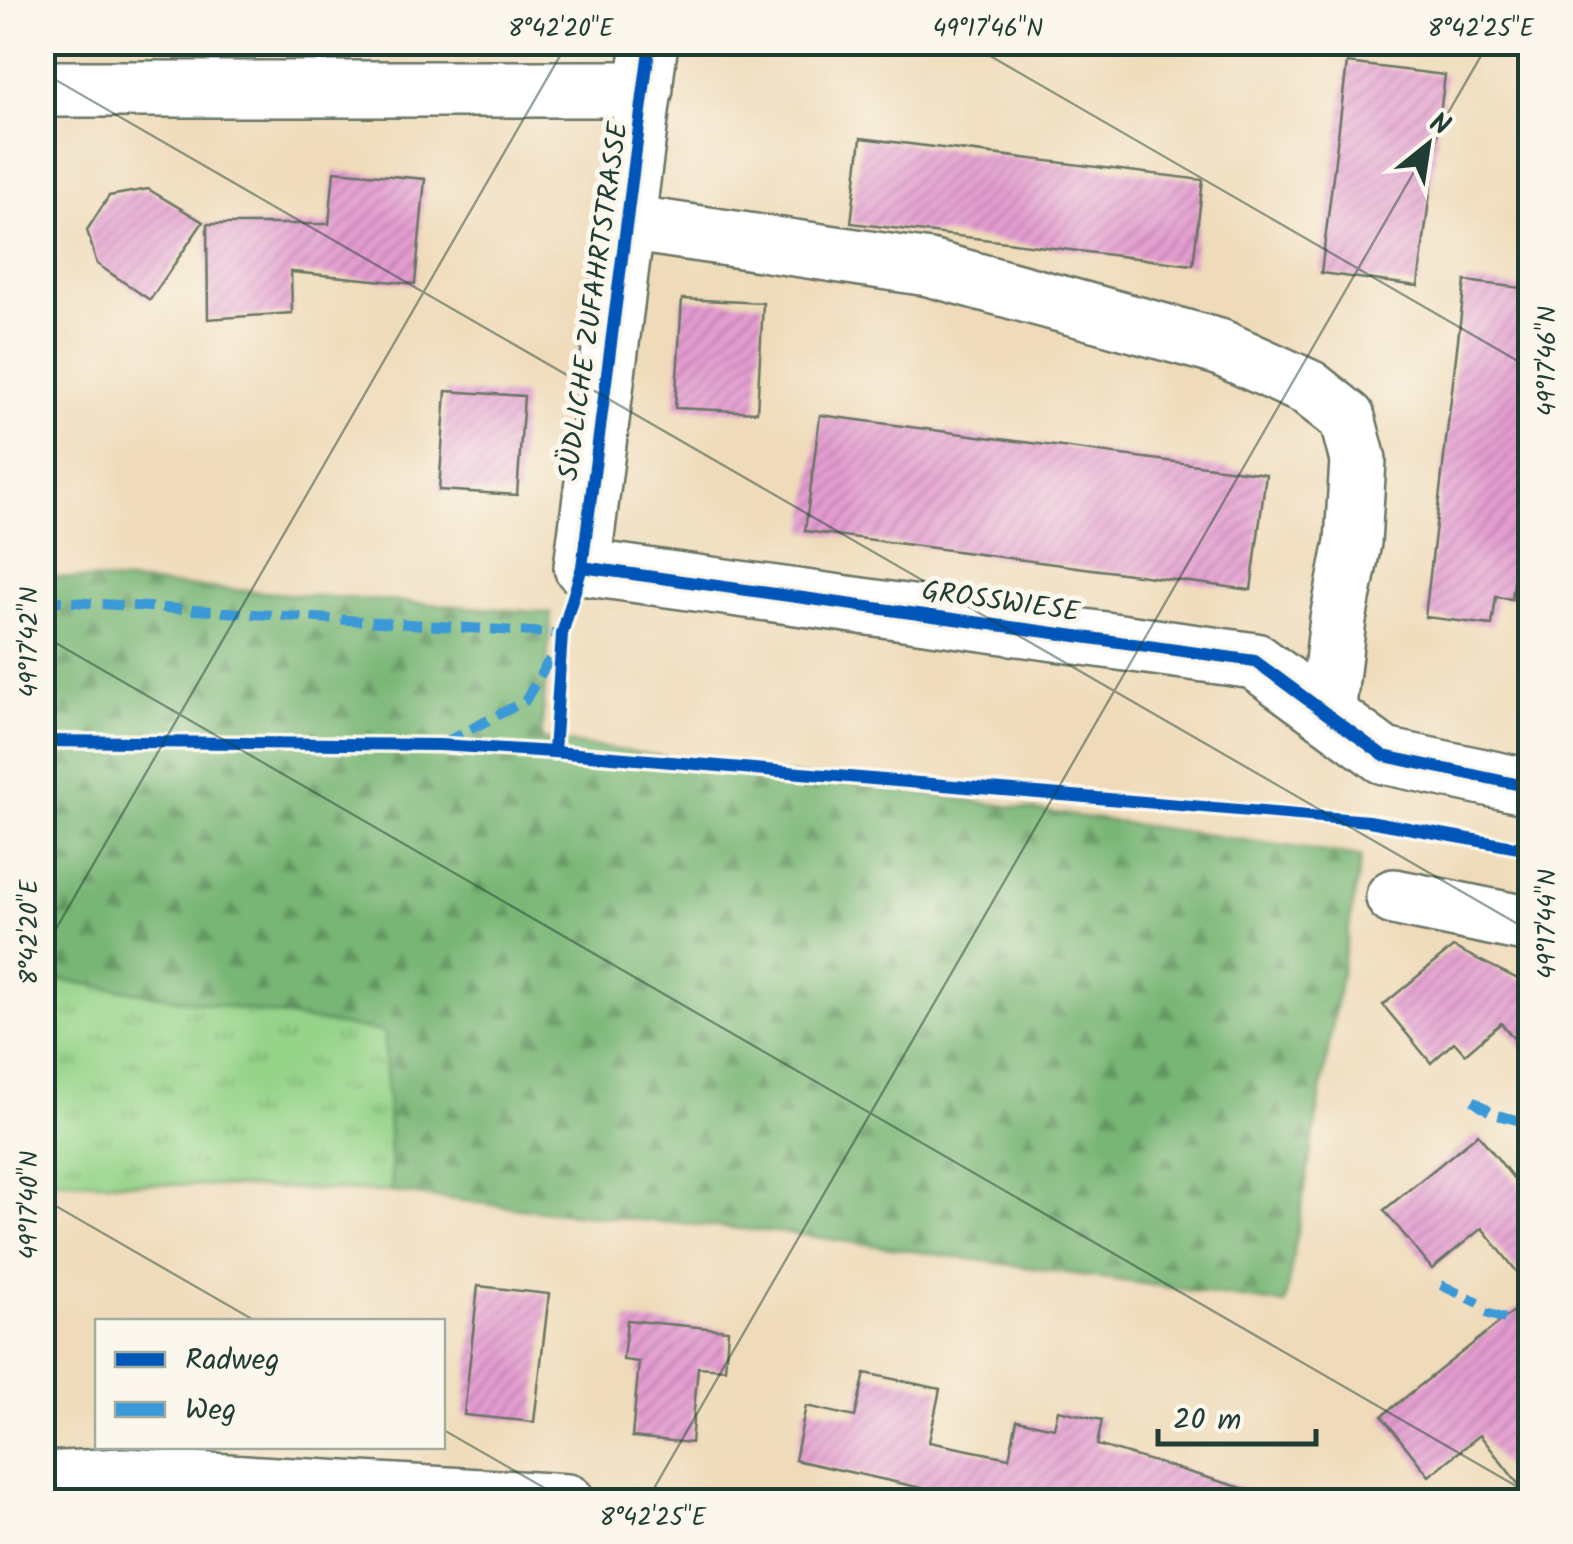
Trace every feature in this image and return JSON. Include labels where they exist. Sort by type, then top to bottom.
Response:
[{"type":"street","name":"SÜDLICHE ZUFAHRTSTRASSE","points":[[42,89],[647,66],[582,566]]},
{"type":"street","points":[[628,223],[928,268],[1218,346],[1309,388],[1347,418],[1358,460],[1353,542],[1326,714]]},
{"type":"street","name":"GROSSWIESE","points":[[582,566],[1255,661],[1384,756],[1530,787]]},
{"type":"street","points":[[1394,897],[1530,925]]},
{"type":"street","points":[[42,1480],[124,1476],[364,1496],[567,1502]]},
{"type":"green space","points":[[43,576],[551,613],[541,739],[1361,857],[1285,1304],[787,1233],[551,1212],[392,1192],[384,1032],[43,977]]},
{"type":"green space","points":[[42,977],[385,1032],[392,1192],[43,1180]]},
{"type":"building","points":[[1347,63],[1445,75],[1418,286],[1321,273]]},
{"type":"building","points":[[861,138],[1203,180],[1193,265],[851,223]]},
{"type":"building","points":[[334,171],[425,179],[415,284],[291,272],[292,313],[208,319],[207,224],[329,224]]},
{"type":"building","points":[[148,189],[203,222],[150,300],[97,264],[87,230],[109,196]]},
{"type":"building","points":[[1465,281],[1530,289],[1530,447],[1512,599],[1496,597],[1492,625],[1425,617]]},
{"type":"building","points":[[682,299],[763,303],[757,412],[675,408]]},
{"type":"building","points":[[446,391],[524,396],[517,495],[439,490]]},
{"type":"building","points":[[820,415],[1266,474],[1251,590],[805,531]]},
{"type":"building","points":[[1453,947],[1530,985],[1530,1058],[1501,1023],[1465,1054],[1454,1042],[1431,1063],[1383,1005]]},
{"type":"building","points":[[1478,1134],[1530,1199],[1530,1288],[1482,1228],[1432,1269],[1384,1210]]},
{"type":"building","points":[[478,1286],[549,1294],[534,1422],[464,1415]]},
{"type":"building","points":[[1530,1298],[1530,1499],[1480,1435],[1429,1476],[1382,1416]]},
{"type":"building","points":[[627,1320],[728,1330],[725,1369],[698,1367],[691,1443],[632,1437],[639,1362],[623,1360]]},
{"type":"building","points":[[865,1373],[940,1389],[929,1442],[1009,1458],[1017,1420],[1054,1428],[1058,1410],[1102,1420],[1097,1445],[1249,1490],[1247,1502],[985,1502],[795,1460],[806,1406],[855,1417]]},
{"type":"waterway","points":[[1449,42],[1530,56]]},
{"type":"marked path","points":[[42,600],[562,634]]},
{"type":"marked path","points":[[444,743],[525,701],[555,650]]},
{"type":"marked path","points":[[1473,1100],[1493,1114],[1530,1123]]},
{"type":"marked path","points":[[1441,1285],[1479,1303]]},
{"type":"marked path","points":[[1486,1313],[1530,1327]]},
{"type":"marked path","points":[[1424,1489],[1446,1502]]},
{"type":"cycle path","points":[[554,752],[562,634],[582,567],[650,42]]},
{"type":"cycle path","points":[[582,567],[1255,661],[1384,756],[1530,787]]},
{"type":"cycle path","points":[[42,741],[440,745],[554,752],[1369,821],[1530,850]]}]
